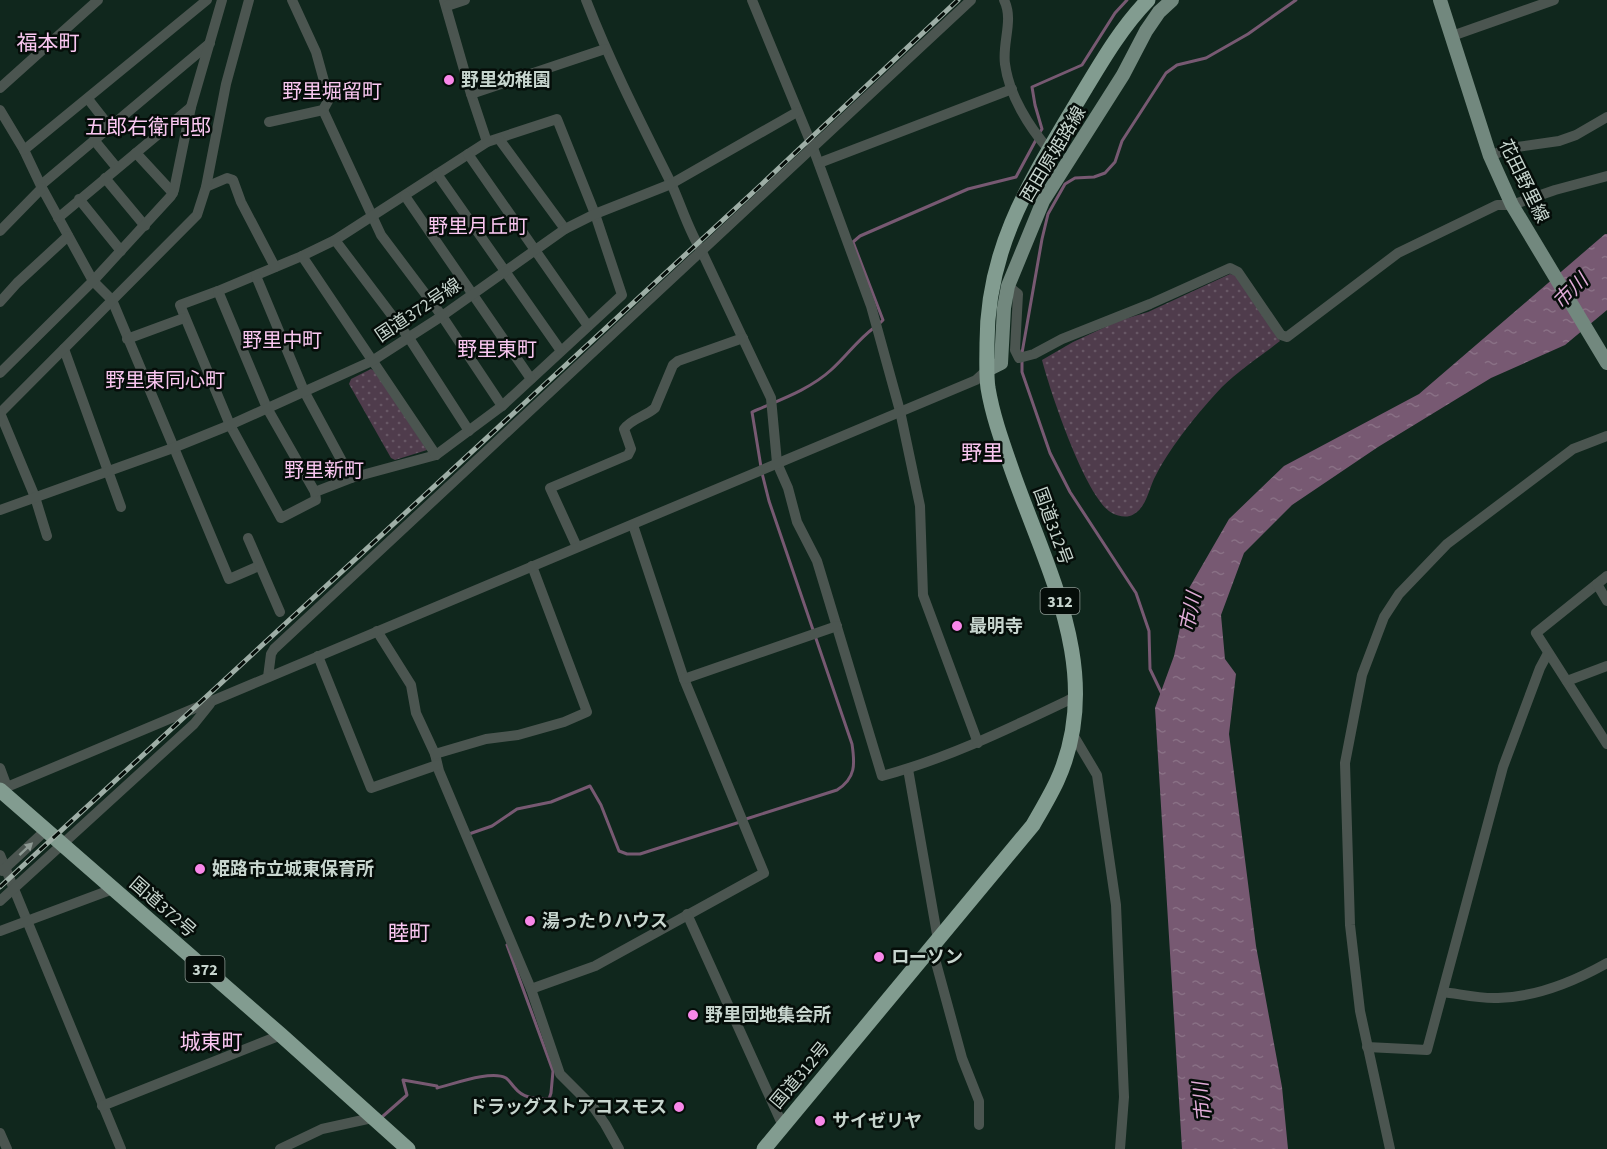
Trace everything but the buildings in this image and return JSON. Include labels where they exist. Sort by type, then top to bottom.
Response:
[{"type":"highway","name":"国道312号","points":[[764,1149],[1033,825],[1058,779],[1072,733],[1076,666],[1061,604],[1000,436],[988,388],[987,314],[1001,246],[1010,222],[1048,150],[1115,39],[1148,0]]},
{"type":"highway","name":"国道372号","points":[[2,789],[408,1149]]},
{"type":"main road","name":"西田原姫路線","points":[[987,370],[1001,363],[1004,308],[1008,286],[1043,201],[1123,75],[1146,31],[1159,12],[1172,0]]},
{"type":"main road","name":"花田野里線","points":[[1440,0],[1490,156],[1515,210],[1607,363]]},
{"type":"street","points":[[0,88],[98,0]]},
{"type":"street","points":[[24,150],[207,0]]},
{"type":"street","points":[[0,373],[93,281],[173,193],[191,107],[222,0]]},
{"type":"street","points":[[47,536],[0,413],[197,215],[206,187],[226,84],[249,0]]},
{"type":"street","points":[[269,122],[323,110],[329,99],[316,51],[292,0]]},
{"type":"street","points":[[465,0],[446,3],[487,142]]},
{"type":"street","points":[[586,0],[605,49],[771,398],[777,463],[788,488],[797,522],[817,561],[882,776],[908,769],[978,743],[1075,697]]},
{"type":"street","points":[[752,0],[819,163],[871,306],[900,411],[922,518],[923,595],[978,743]]},
{"type":"street","points":[[268,677],[271,654],[274,649],[971,0]]},
{"type":"street","points":[[1004,0],[1009,10],[1005,63],[1012,89],[1031,130],[1048,150]]},
{"type":"street","points":[[1452,36],[1554,0]]},
{"type":"street","points":[[0,231],[41,186],[210,43]]},
{"type":"street","points":[[471,94],[605,49]]},
{"type":"street","points":[[819,163],[1012,89]]},
{"type":"street","points":[[88,99],[110,127]]},
{"type":"street","points":[[58,218],[191,107]]},
{"type":"street","points":[[0,110],[24,150],[93,281],[112,300],[229,579],[259,566]]},
{"type":"street","points":[[323,110],[381,235],[442,316],[502,406]]},
{"type":"street","name":"国道372号線","points":[[0,510],[173,448],[372,361],[442,316],[565,229],[595,214],[671,184],[797,112]]},
{"type":"street","points":[[1490,156],[1510,148],[1559,141],[1576,135],[1607,117]]},
{"type":"street","points":[[218,291],[267,408],[315,492],[316,500],[281,518],[230,425],[180,305],[256,276],[335,240],[487,142],[557,119],[595,214],[622,295],[502,406],[436,455],[351,478],[315,492]]},
{"type":"street","points":[[499,139],[565,229]]},
{"type":"street","points":[[94,140],[117,168]]},
{"type":"street","points":[[136,153],[173,193]]},
{"type":"street","points":[[468,154],[588,326]]},
{"type":"street","points":[[437,174],[561,351]]},
{"type":"street","points":[[1008,286],[1018,294],[1015,350],[1019,358],[1034,354],[1062,339],[1150,304],[1230,268],[1238,272],[1281,335],[1287,337],[1398,253],[1497,205],[1515,210],[1555,190],[1607,176]]},
{"type":"street","points":[[105,178],[145,226]]},
{"type":"street","points":[[206,187],[227,178],[233,180],[241,202],[275,267]]},
{"type":"street","points":[[405,196],[531,379]]},
{"type":"street","points":[[80,199],[121,251]]},
{"type":"street","points":[[0,302],[17,283],[69,236]]},
{"type":"street","points":[[335,240],[409,338],[469,430]]},
{"type":"street","points":[[302,256],[436,455]]},
{"type":"street","points":[[256,276],[304,391],[351,478]]},
{"type":"street","points":[[127,339],[184,318]]},
{"type":"street","points":[[577,547],[550,488],[628,455],[631,449],[624,429],[655,408],[673,365],[678,361],[742,338]]},
{"type":"street","points":[[64,349],[121,507]]},
{"type":"street","points":[[0,768],[2,789],[976,380],[987,370]]},
{"type":"street","points":[[1390,1149],[1360,1011],[1350,925],[1345,763],[1362,675],[1384,617],[1399,594],[1447,544],[1573,449],[1607,436]]},
{"type":"street","points":[[531,989],[595,966],[764,873],[684,679],[633,525]]},
{"type":"street","points":[[248,538],[280,612]]},
{"type":"street","points":[[318,656],[371,788],[486,739],[518,735],[564,722],[587,712],[532,566]]},
{"type":"street","points":[[1607,576],[1536,633],[1607,744]]},
{"type":"street","points":[[1598,584],[1607,601]]},
{"type":"street","points":[[684,679],[837,626]]},
{"type":"street","points":[[377,631],[411,685],[416,714],[531,989],[560,1074],[594,1108],[620,1149]]},
{"type":"street","points":[[1367,1047],[1426,1050],[1503,767],[1540,668],[1548,653]]},
{"type":"street","points":[[1567,681],[1607,666]]},
{"type":"street","points":[[0,901],[194,724],[210,703]]},
{"type":"street","points":[[1072,733],[1097,775],[1116,905],[1124,1097],[1120,1149]]},
{"type":"street","points":[[908,769],[935,944],[963,1058],[979,1101],[979,1125]]},
{"type":"street","points":[[3,870],[46,830]]},
{"type":"street","points":[[0,855],[3,870],[14,888],[28,921],[121,1149]]},
{"type":"street","points":[[0,931],[113,889]]},
{"type":"street","points":[[687,914],[783,1126]]},
{"type":"street","points":[[1443,992],[1495,998],[1514,997],[1565,984],[1607,963]]},
{"type":"street","points":[[102,1106],[281,1035]]},
{"type":"street","points":[[280,1149],[322,1129],[372,1118]]},
{"type":"street","points":[[0,1133],[7,1149]]},
{"type":"shaded area","points":[[1230,274],[1235,275],[1280,341],[1222,387],[1205,406],[1162,464],[1142,507],[1129,516],[1112,513],[1102,504],[1091,488],[1070,443],[1042,360],[1073,342],[1118,321],[1148,312]]},
{"type":"shaded area","points":[[371,369],[376,372],[427,450],[395,460],[391,458],[349,384],[351,379]]},
{"type":"water","name":"市川","points":[[1607,234],[1607,310],[1565,345],[1491,378],[1378,447],[1292,505],[1244,553],[1221,615],[1225,659],[1236,674],[1229,734],[1256,946],[1282,1087],[1288,1149],[1182,1149],[1155,708],[1174,656],[1188,590],[1229,519],[1284,466],[1419,394]]},
{"type":"waterway","points":[[1040,132],[1042,129],[1032,87],[1082,65],[1115,13],[1127,0]]},
{"type":"waterway","points":[[1022,353],[1048,214],[1065,184],[1075,178],[1094,177],[1105,173],[1115,162],[1122,141],[1166,73],[1177,65],[1206,58],[1248,34],[1296,0]]},
{"type":"waterway","points":[[880,323],[883,320],[853,242],[860,236],[968,189],[1016,177],[1037,138]]},
{"type":"waterway","points":[[761,467],[752,412],[793,394],[822,377],[875,327]]},
{"type":"waterway","points":[[1022,360],[1022,372],[1050,453],[1070,492],[1136,593],[1149,631],[1150,669],[1162,694]]},
{"type":"waterway","points":[[746,819],[837,790],[848,781],[854,764],[852,744],[769,501],[762,473]]},
{"type":"waterway","points":[[469,834],[492,826],[517,809],[551,802],[590,786],[601,805],[619,851],[627,854],[640,854],[740,822]]},
{"type":"waterway","points":[[382,1117],[407,1095],[403,1080],[437,1086],[437,1088],[482,1077],[499,1076],[506,1078],[518,1092],[526,1096],[549,1099],[553,1071],[507,945]]},
{"type":"railway","points":[[0,887],[762,184],[958,0]]},
{"type":"place","name":"野里幼稚園","points":[[449,80]]},
{"type":"place","name":"最明寺","points":[[957,626]]},
{"type":"place","name":"姫路市立城東保育所","points":[[200,869]]},
{"type":"place","name":"湯ったりハウス","points":[[530,921]]},
{"type":"place","name":"ローソン","points":[[879,957]]},
{"type":"place","name":"野里団地集会所","points":[[693,1015]]},
{"type":"place","name":"ドラッグストアコスモス","points":[[679,1107]]},
{"type":"place","name":"サイゼリヤ","points":[[820,1121]]},
{"type":"district","name":"福本町","points":[[48,43]]},
{"type":"district","name":"野里堀留町","points":[[332,91]]},
{"type":"district","name":"五郎右衛門邸","points":[[148,127]]},
{"type":"district","name":"野里月丘町","points":[[478,226]]},
{"type":"district","name":"野里中町","points":[[282,340]]},
{"type":"district","name":"野里東町","points":[[497,349]]},
{"type":"district","name":"野里東同心町","points":[[165,380]]},
{"type":"district","name":"野里","points":[[982,453]]},
{"type":"district","name":"野里新町","points":[[324,470]]},
{"type":"district","name":"睦町","points":[[409,933]]},
{"type":"district","name":"城東町","points":[[211,1042]]}]
